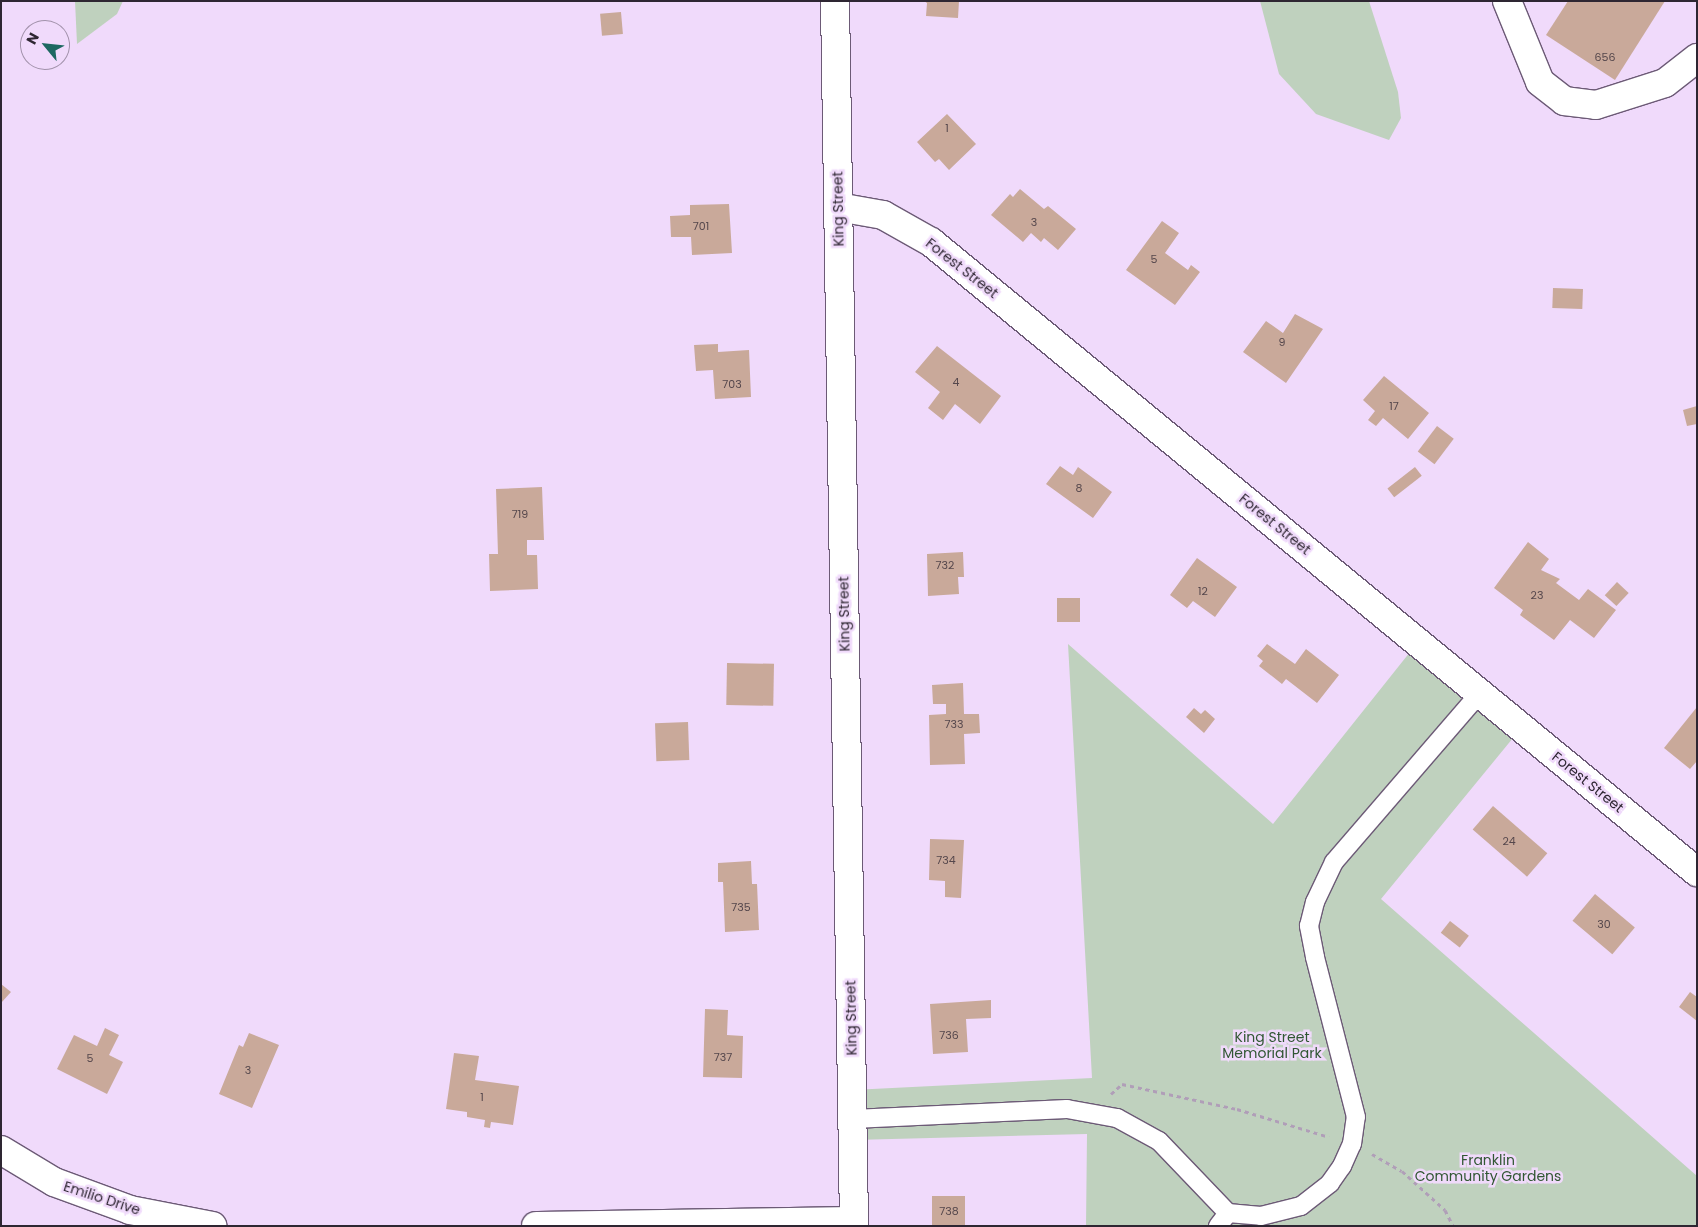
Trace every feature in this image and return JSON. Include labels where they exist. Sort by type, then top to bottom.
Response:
[{"type":"street","name":"King Street","points":[[835,1],[854,1223]]},
{"type":"street","points":[[1507,1],[1540,82],[1564,101],[1596,105],[1665,83],[1697,58]]},
{"type":"street","name":"Forest Street","points":[[838,207],[884,215],[931,242],[1697,872]]},
{"type":"street","name":"Emilio Drive","points":[[1,1150],[54,1182],[130,1210],[212,1226]]},
{"type":"street","points":[[536,1226],[854,1223]]},
{"type":"lane","points":[[852,1119],[1067,1109],[1093,1112],[1117,1118],[1159,1141],[1223,1220],[1260,1216],[1301,1206],[1330,1183],[1352,1144],[1356,1117],[1353,1096],[1310,926],[1315,902],[1334,862],[1480,693]]},
{"type":"path","points":[[1093,1112],[1122,1084],[1237,1109],[1352,1144],[1402,1171],[1445,1210],[1453,1226]]},
{"type":"green space","points":[[75,1],[123,1],[117,14],[77,44]]},
{"type":"green space","points":[[1260,1],[1369,1],[1398,92],[1401,118],[1389,140],[1316,114],[1279,74]]},
{"type":"green space","name":"King Street Memorial Park","points":[[1418,642],[1522,727],[1381,899],[1697,1176],[1697,1226],[1086,1226],[1087,1134],[853,1140],[852,1090],[1092,1078],[1068,644],[1273,824]]},
{"type":"building","points":[[924,1],[959,1],[958,18],[926,16],[927,3]]},
{"type":"building","points":[[1568,1],[1665,1],[1615,80],[1546,35]]},
{"type":"building","points":[[621,12],[623,34],[602,36],[600,14]]},
{"type":"building","points":[[947,114],[976,144],[949,170],[939,159],[935,162],[917,142]]},
{"type":"building","points":[[1020,189],[1044,209],[1048,206],[1076,229],[1058,250],[1044,238],[1041,242],[1031,233],[1023,242],[991,215],[1010,194],[1013,197]]},
{"type":"building","points":[[729,204],[732,253],[692,255],[691,237],[671,237],[670,216],[690,215],[690,205]]},
{"type":"building","points":[[1162,221],[1179,233],[1165,253],[1188,270],[1191,265],[1200,272],[1175,305],[1126,270]]},
{"type":"building","points":[[1553,288],[1583,289],[1582,309],[1552,308]]},
{"type":"building","points":[[1295,314],[1323,329],[1286,383],[1243,352],[1266,321],[1283,333]]},
{"type":"building","points":[[718,344],[718,352],[749,350],[751,397],[715,399],[713,370],[696,371],[694,345]]},
{"type":"building","points":[[937,346],[1001,396],[980,424],[955,404],[943,420],[928,408],[940,392],[915,372]]},
{"type":"building","points":[[1384,376],[1429,413],[1408,439],[1383,418],[1376,426],[1368,420],[1375,411],[1363,400]]},
{"type":"building","points":[[1697,406],[1697,424],[1687,426],[1683,410]]},
{"type":"building","points":[[1437,426],[1454,439],[1435,464],[1418,452]]},
{"type":"building","points":[[1060,466],[1073,475],[1078,467],[1112,492],[1093,518],[1046,484]]},
{"type":"building","points":[[1415,467],[1422,476],[1394,497],[1387,489]]},
{"type":"building","points":[[542,487],[544,540],[527,540],[527,555],[537,555],[538,589],[490,591],[489,554],[498,554],[496,489]]},
{"type":"building","points":[[1528,542],[1549,559],[1541,570],[1560,579],[1556,583],[1579,600],[1588,589],[1616,610],[1594,638],[1570,620],[1554,640],[1520,615],[1523,610],[1494,588]]},
{"type":"building","points":[[963,552],[964,577],[958,577],[959,594],[928,596],[927,554]]},
{"type":"building","points":[[1197,558],[1237,587],[1215,617],[1193,601],[1187,608],[1170,595]]},
{"type":"building","points":[[1617,582],[1629,593],[1616,606],[1605,595]]},
{"type":"building","points":[[1057,598],[1080,598],[1080,622],[1057,622]]},
{"type":"building","points":[[1267,644],[1295,664],[1306,649],[1339,675],[1317,703],[1286,679],[1282,684],[1259,666],[1263,661],[1257,656]]},
{"type":"building","points":[[727,663],[774,664],[773,706],[726,705]]},
{"type":"building","points":[[963,683],[964,714],[979,714],[980,733],[964,734],[965,764],[930,765],[929,715],[946,714],[946,704],[933,704],[932,685]]},
{"type":"building","points":[[1697,707],[1697,761],[1690,769],[1664,748]]},
{"type":"building","points":[[1194,708],[1201,714],[1205,710],[1215,719],[1204,733],[1186,717]]},
{"type":"building","points":[[688,722],[689,760],[656,761],[655,723]]},
{"type":"building","points":[[1493,806],[1547,853],[1527,877],[1473,829]]},
{"type":"building","points":[[930,839],[964,840],[961,898],[945,897],[945,881],[929,880]]},
{"type":"building","points":[[751,861],[752,884],[757,884],[759,930],[725,932],[723,882],[718,882],[718,863]]},
{"type":"building","points":[[1595,894],[1635,927],[1612,954],[1573,921]]},
{"type":"building","points":[[1450,921],[1469,936],[1460,948],[1441,933]]},
{"type":"building","points":[[1,984],[11,992],[1,1003]]},
{"type":"building","points":[[1690,992],[1697,997],[1697,1021],[1679,1007]]},
{"type":"building","points":[[991,1000],[991,1018],[966,1019],[968,1052],[933,1054],[930,1004]]},
{"type":"building","points":[[705,1009],[728,1010],[727,1035],[743,1036],[742,1078],[703,1077]]},
{"type":"building","points":[[105,1028],[119,1035],[109,1055],[123,1062],[107,1094],[57,1069],[74,1035],[97,1046]]},
{"type":"building","points":[[249,1033],[279,1045],[252,1108],[219,1094],[239,1045],[243,1047]]},
{"type":"building","points":[[454,1053],[479,1056],[475,1080],[519,1086],[513,1125],[491,1122],[490,1128],[484,1127],[485,1120],[467,1117],[467,1112],[446,1109]]},
{"type":"building","points":[[932,1196],[965,1196],[965,1226],[932,1226]]},
{"type":"park label","name":"Franklin Community Gardens","points":[[1488,1168]]}]
